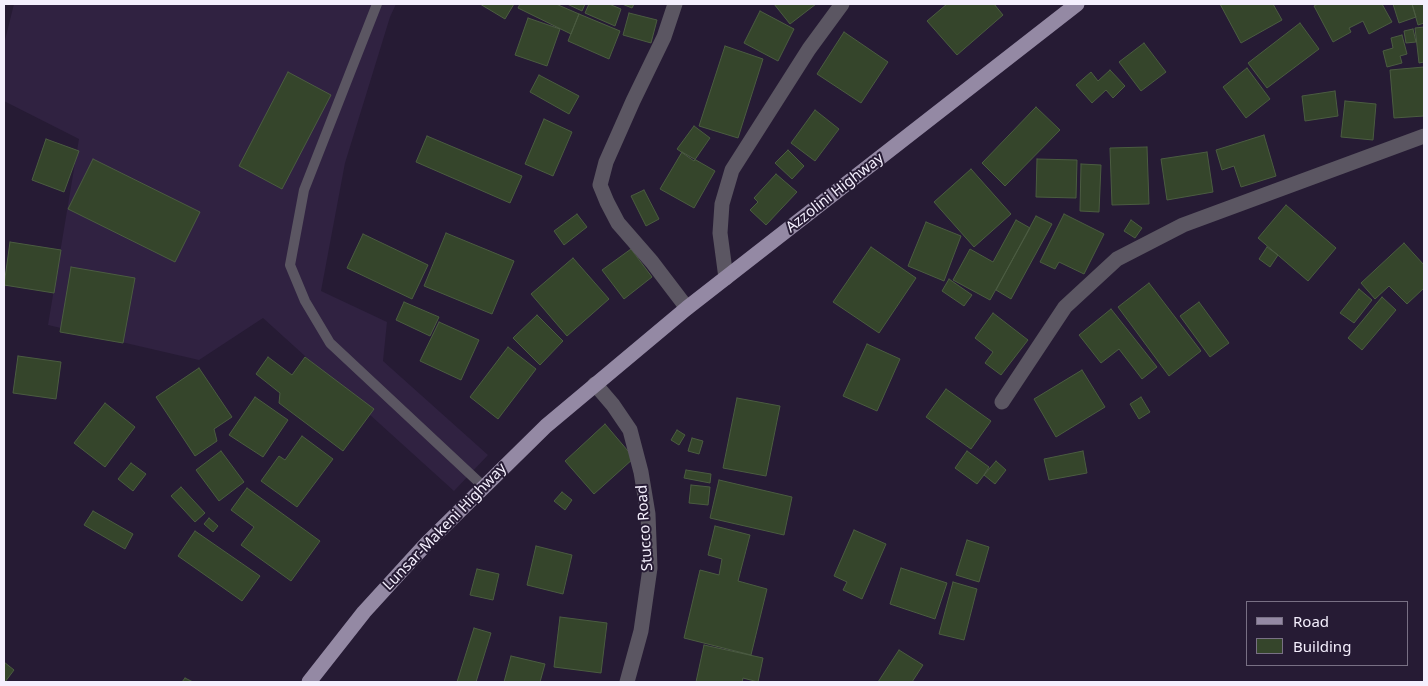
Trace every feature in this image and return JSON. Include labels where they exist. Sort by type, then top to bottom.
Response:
[{"type":"main road","name":"Azzolini Highway","points":[[595,384],[687,308],[1077,4]]},
{"type":"main road","name":"Lunsar-Makeni Highway","points":[[308,682],[364,612],[427,543],[546,426],[595,384]]},
{"type":"street","points":[[675,4],[664,37],[606,162],[600,185],[618,223],[652,262],[687,308]]},
{"type":"street","points":[[726,278],[720,233],[722,204],[732,170],[809,49],[842,4]]},
{"type":"street","points":[[1002,402],[1065,307],[1117,259],[1183,225],[1424,136]]},
{"type":"street","name":"Stucco Road","points":[[595,384],[613,405],[630,430],[641,472],[648,514],[650,568],[641,631],[627,682]]},
{"type":"lane","points":[[377,4],[304,190],[290,265],[305,301],[330,343],[483,486]]},
{"type":"shaded area","points":[[14,4],[396,4],[390,17],[345,163],[321,291],[387,322],[383,361],[488,455],[454,491],[263,318],[199,360],[48,325],[79,139],[4,101],[4,44]]},
{"type":"building","points":[[480,4],[514,4],[505,19]]},
{"type":"building","points":[[520,4],[556,4],[579,14],[571,34],[518,8]]},
{"type":"building","points":[[567,4],[585,4],[582,11]]},
{"type":"building","points":[[589,4],[609,4],[621,9],[615,26],[585,13]]},
{"type":"building","points":[[622,4],[634,4],[632,8]]},
{"type":"building","points":[[774,4],[816,4],[790,24]]},
{"type":"building","points":[[947,4],[994,4],[1003,15],[957,55],[927,21]]},
{"type":"building","points":[[1220,4],[1273,4],[1282,20],[1241,43]]},
{"type":"building","points":[[1318,4],[1382,4],[1392,22],[1369,34],[1363,21],[1349,28],[1351,32],[1333,42],[1314,6]]},
{"type":"building","points":[[1393,4],[1412,4],[1416,17],[1399,23]]},
{"type":"building","points":[[1412,4],[1424,4],[1424,23],[1418,25]]},
{"type":"building","points":[[760,11],[794,29],[778,61],[744,43]]},
{"type":"building","points":[[629,13],[657,20],[651,43],[623,35]]},
{"type":"building","points":[[579,14],[620,31],[609,59],[568,41]]},
{"type":"building","points":[[528,18],[560,29],[547,66],[515,55]]},
{"type":"building","points":[[1300,23],[1319,49],[1267,88],[1248,63]]},
{"type":"building","points":[[1424,27],[1424,62],[1419,63],[1415,28]]},
{"type":"building","points":[[1413,29],[1416,42],[1406,43],[1404,31]]},
{"type":"building","points":[[844,32],[888,62],[861,103],[817,74]]},
{"type":"building","points":[[1402,35],[1407,54],[1400,56],[1402,63],[1387,67],[1383,51],[1393,48],[1391,38]]},
{"type":"building","points":[[1144,43],[1166,72],[1141,91],[1119,62]]},
{"type":"building","points":[[725,46],[763,59],[738,138],[699,126]]},
{"type":"building","points":[[1424,67],[1424,116],[1394,118],[1390,70]]},
{"type":"building","points":[[1247,68],[1270,99],[1246,118],[1223,87]]},
{"type":"building","points":[[1110,70],[1125,86],[1113,98],[1106,90],[1092,103],[1076,85],[1091,72],[1098,81]]},
{"type":"building","points":[[288,72],[331,95],[282,189],[239,166]]},
{"type":"building","points":[[539,75],[579,96],[569,114],[530,92]]},
{"type":"building","points":[[1335,91],[1338,116],[1305,121],[1302,96]]},
{"type":"building","points":[[1345,101],[1376,104],[1373,140],[1341,137]]},
{"type":"building","points":[[1036,107],[1060,130],[1005,186],[982,163]]},
{"type":"building","points":[[815,110],[839,129],[815,161],[791,143]]},
{"type":"building","points":[[544,119],[572,132],[553,176],[525,164]]},
{"type":"building","points":[[694,126],[710,138],[694,161],[677,149]]},
{"type":"building","points":[[1264,135],[1276,176],[1241,187],[1234,166],[1222,170],[1216,150]]},
{"type":"building","points":[[427,136],[522,176],[510,203],[416,162]]},
{"type":"building","points":[[46,139],[79,151],[64,192],[32,180]]},
{"type":"building","points":[[1147,147],[1149,204],[1112,205],[1110,148]]},
{"type":"building","points":[[788,150],[804,166],[792,179],[775,163]]},
{"type":"building","points":[[682,152],[715,171],[694,208],[660,189]]},
{"type":"building","points":[[1207,152],[1213,192],[1167,200],[1161,159]]},
{"type":"building","points":[[93,159],[200,212],[175,262],[68,209]]},
{"type":"building","points":[[1037,159],[1077,160],[1076,198],[1036,197]]},
{"type":"building","points":[[1081,164],[1101,165],[1099,212],[1080,211]]},
{"type":"building","points":[[971,169],[1011,214],[974,247],[934,202]]},
{"type":"building","points":[[776,174],[797,192],[766,225],[750,210],[758,202],[754,198]]},
{"type":"building","points":[[644,190],[659,219],[646,226],[631,196]]},
{"type":"building","points":[[1286,205],[1336,248],[1308,281],[1258,238]]},
{"type":"building","points":[[577,214],[587,227],[564,245],[554,231]]},
{"type":"building","points":[[1064,214],[1104,234],[1084,274],[1059,262],[1055,269],[1040,262]]},
{"type":"building","points":[[1036,216],[1052,224],[1011,299],[996,290]]},
{"type":"building","points":[[1016,220],[1030,228],[990,300],[953,280],[970,249],[993,262]]},
{"type":"building","points":[[1131,220],[1142,228],[1135,238],[1124,231]]},
{"type":"building","points":[[926,222],[961,236],[944,281],[908,266]]},
{"type":"building","points":[[446,233],[514,261],[492,314],[424,286]]},
{"type":"building","points":[[363,234],[428,265],[412,299],[347,268]]},
{"type":"building","points":[[10,242],[61,250],[54,293],[4,285]]},
{"type":"building","points":[[1404,243],[1424,265],[1424,288],[1407,304],[1389,286],[1375,299],[1361,283]]},
{"type":"building","points":[[871,247],[916,278],[879,333],[833,302]]},
{"type":"building","points":[[1267,247],[1278,255],[1270,267],[1259,259]]},
{"type":"building","points":[[631,249],[652,277],[624,299],[602,270]]},
{"type":"building","points":[[573,258],[609,299],[567,336],[531,294]]},
{"type":"building","points":[[71,267],[135,278],[123,343],[60,332]]},
{"type":"building","points":[[949,279],[972,295],[964,306],[942,291]]},
{"type":"building","points":[[1149,283],[1201,351],[1169,376],[1118,307]]},
{"type":"building","points":[[1359,289],[1372,300],[1354,323],[1340,313]]},
{"type":"building","points":[[1382,297],[1396,310],[1362,350],[1348,338]]},
{"type":"building","points":[[404,302],[439,317],[430,336],[396,320]]},
{"type":"building","points":[[1199,302],[1229,343],[1210,357],[1180,316]]},
{"type":"building","points":[[1111,309],[1157,367],[1142,379],[1119,349],[1101,363],[1079,335]]},
{"type":"building","points":[[993,313],[1028,340],[1001,375],[985,363],[993,352],[975,338]]},
{"type":"building","points":[[537,315],[563,341],[540,365],[513,338]]},
{"type":"building","points":[[439,322],[479,340],[461,380],[420,361]]},
{"type":"building","points":[[867,344],[900,359],[877,411],[843,396]]},
{"type":"building","points":[[508,347],[536,369],[498,419],[470,397]]},
{"type":"building","points":[[18,356],[61,362],[56,399],[13,393]]},
{"type":"building","points":[[268,357],[292,375],[305,357],[374,409],[343,451],[279,403],[280,393],[256,374]]},
{"type":"building","points":[[199,368],[232,417],[214,429],[217,441],[195,456],[156,397]]},
{"type":"building","points":[[1082,370],[1105,407],[1056,437],[1034,399]]},
{"type":"building","points":[[946,389],[991,421],[971,449],[926,417]]},
{"type":"building","points":[[255,397],[288,420],[263,457],[229,435]]},
{"type":"building","points":[[1141,397],[1150,412],[1139,419],[1130,404]]},
{"type":"building","points":[[737,398],[780,406],[766,476],[723,468]]},
{"type":"building","points":[[105,403],[135,427],[105,467],[74,443]]},
{"type":"building","points":[[605,424],[634,458],[594,494],[565,461]]},
{"type":"building","points":[[677,430],[685,435],[679,445],[671,440]]},
{"type":"building","points":[[302,436],[333,459],[297,507],[261,481],[279,456],[285,460]]},
{"type":"building","points":[[692,438],[703,441],[699,454],[688,451]]},
{"type":"building","points":[[221,451],[244,482],[219,501],[196,470]]},
{"type":"building","points":[[967,451],[989,467],[977,484],[955,468]]},
{"type":"building","points":[[1083,451],[1087,473],[1049,480],[1044,459]]},
{"type":"building","points":[[996,461],[1006,470],[995,484],[984,475]]},
{"type":"building","points":[[131,463],[146,474],[133,491],[118,479]]},
{"type":"building","points":[[686,470],[711,474],[710,483],[684,478]]},
{"type":"building","points":[[719,480],[792,497],[784,535],[710,518]]},
{"type":"building","points":[[691,485],[710,487],[708,505],[689,503]]},
{"type":"building","points":[[181,487],[205,513],[195,522],[171,496]]},
{"type":"building","points":[[247,488],[320,541],[291,581],[241,545],[254,527],[231,510]]},
{"type":"building","points":[[562,492],[572,500],[565,510],[554,501]]},
{"type":"building","points":[[93,511],[133,534],[125,549],[84,525]]},
{"type":"building","points":[[209,518],[218,526],[213,532],[204,524]]},
{"type":"building","points":[[715,526],[750,535],[738,581],[767,589],[751,655],[684,638],[700,570],[719,575],[722,559],[708,555]]},
{"type":"building","points":[[854,530],[886,544],[862,599],[843,590],[847,582],[834,576]]},
{"type":"building","points":[[195,531],[260,576],[242,601],[178,556]]},
{"type":"building","points":[[967,540],[989,547],[979,582],[956,575]]},
{"type":"building","points":[[536,546],[572,555],[563,594],[527,585]]},
{"type":"building","points":[[901,568],[947,583],[935,619],[890,604]]},
{"type":"building","points":[[477,569],[499,574],[493,600],[470,595]]},
{"type":"building","points":[[953,582],[977,589],[964,640],[939,634]]},
{"type":"building","points":[[560,617],[607,623],[601,673],[554,667]]},
{"type":"building","points":[[474,628],[491,633],[476,682],[457,682]]},
{"type":"building","points":[[704,645],[763,658],[758,682],[743,678],[742,682],[696,682]]},
{"type":"building","points":[[899,650],[923,665],[912,682],[878,682]]},
{"type":"building","points":[[511,656],[545,664],[540,682],[504,682]]},
{"type":"building","points":[[4,662],[14,670],[5,682],[4,682]]},
{"type":"building","points":[[185,678],[193,682],[182,682]]}]
